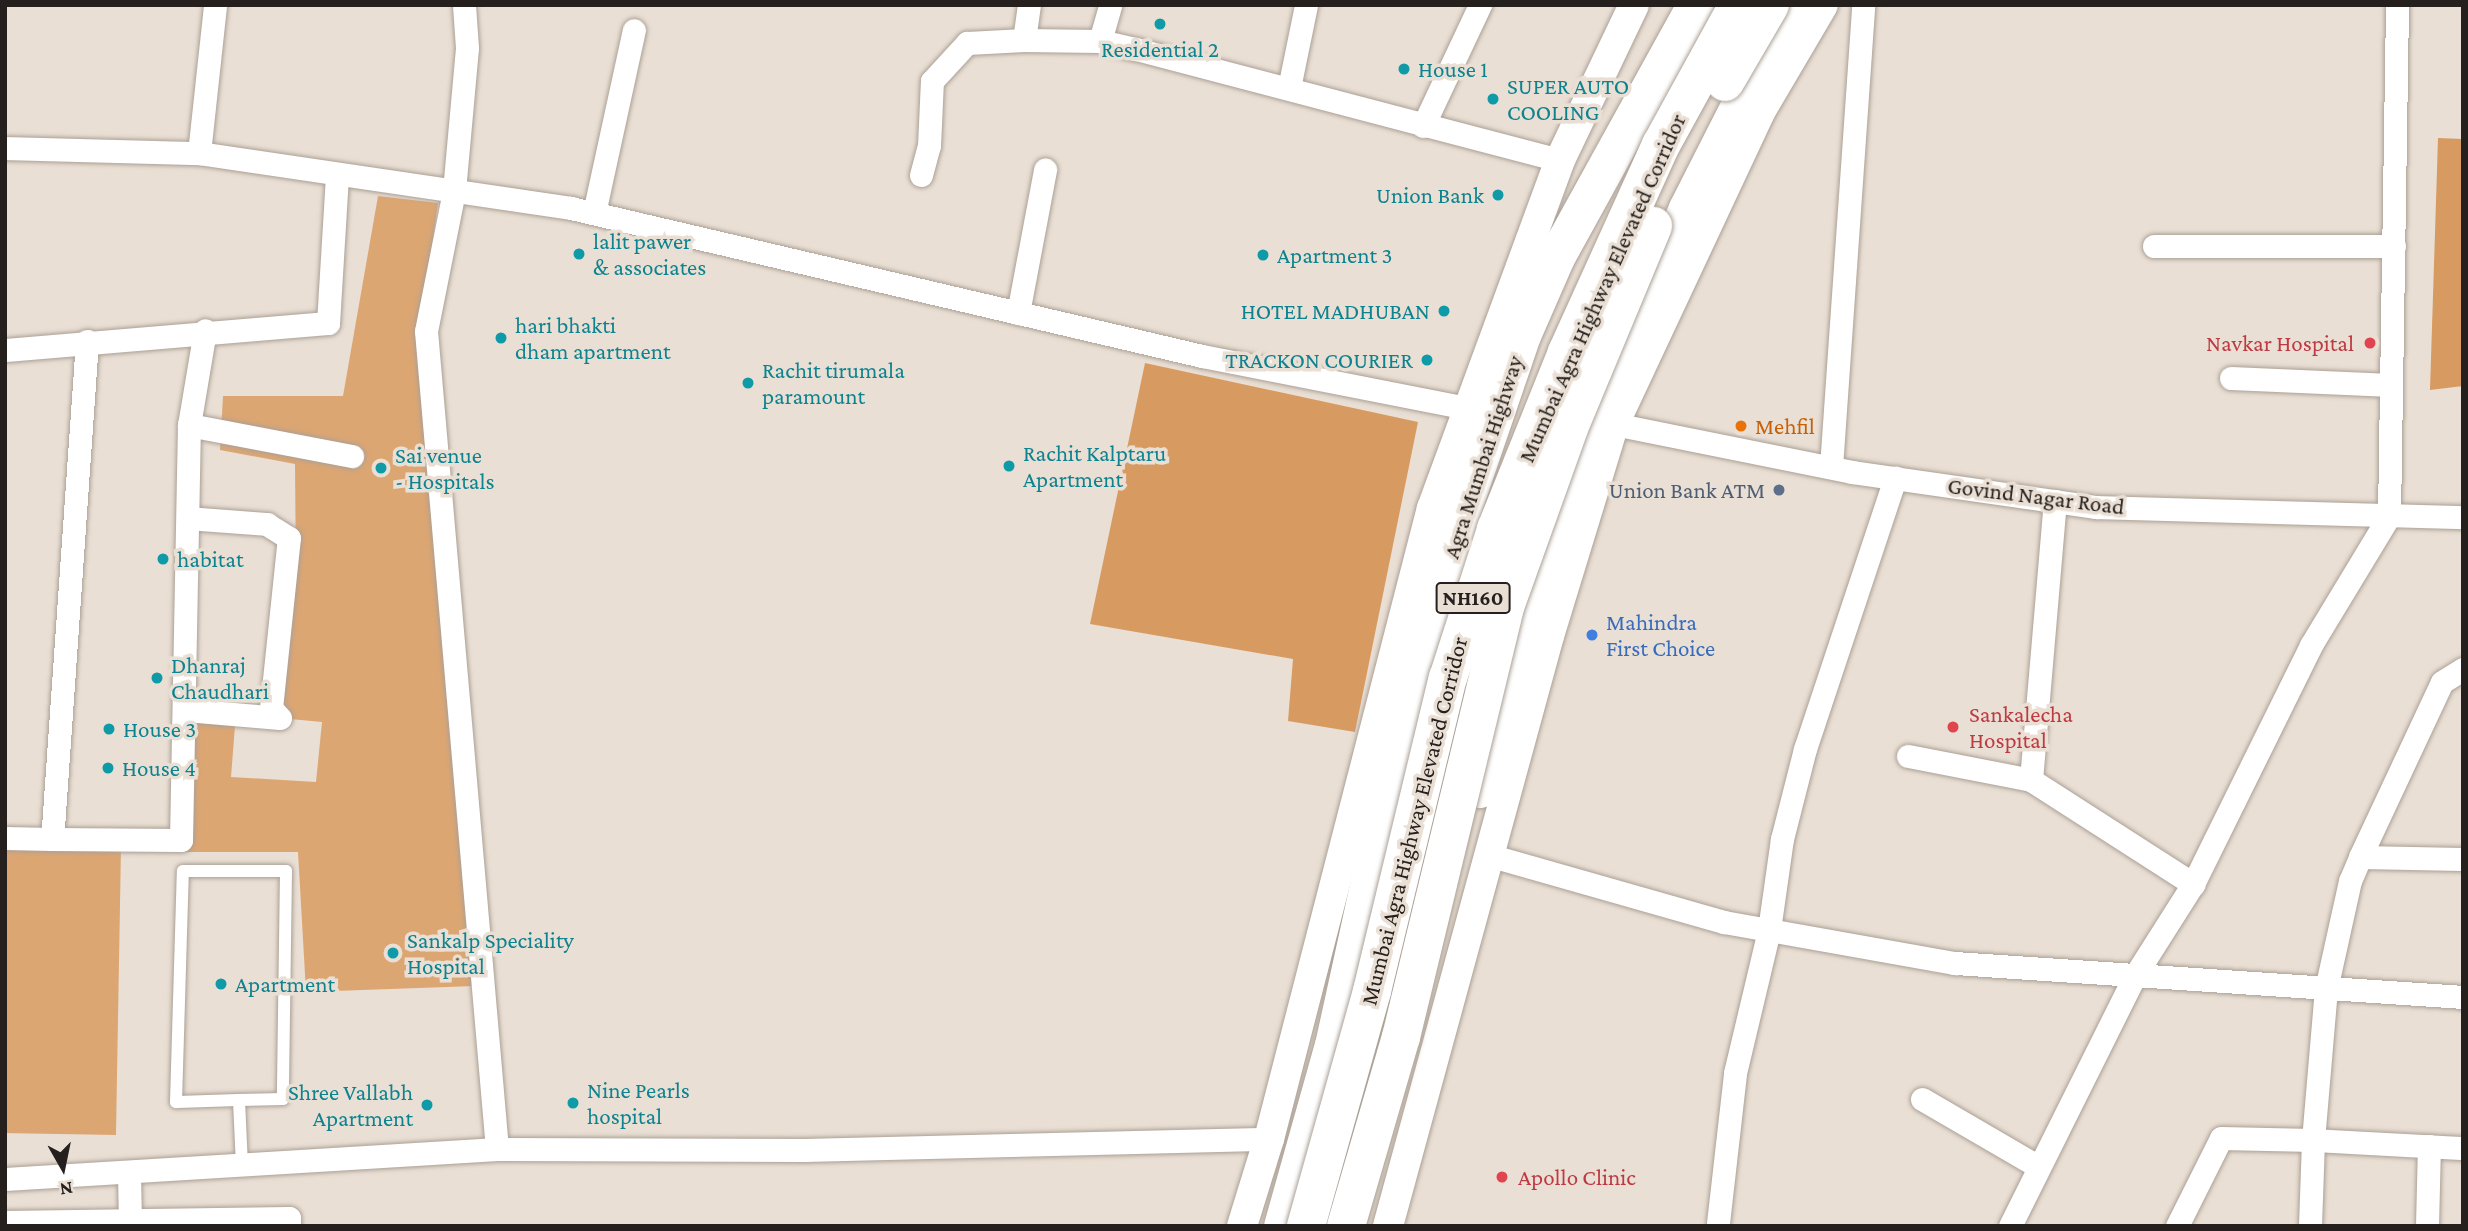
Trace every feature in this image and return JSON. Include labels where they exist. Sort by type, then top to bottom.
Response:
[{"type":"highway","name":"Mumbai Agra Highway Elevated Corridor","points":[[1306,1226],[1372,991],[1448,678],[1496,529],[1567,352],[1661,145],[1738,5]]},
{"type":"highway","name":"Mumbai Agra Highway Elevated Corridor","points":[[1346,1226],[1401,1037],[1505,607],[1569,428],[1686,148],[1770,5]]},
{"type":"main road","name":"Agra Mumbai Highway","points":[[1282,1226],[1333,1045],[1419,671],[1462,511],[1522,335],[1556,257],[1695,5]]},
{"type":"main road","points":[[1357,1226],[1419,1034],[1506,694],[1537,586],[1598,413],[1687,208],[1790,5]]},
{"type":"main road","points":[[1419,671],[1506,694]]},
{"type":"street","points":[[199,153],[215,5]]},
{"type":"street","points":[[464,5],[467,48],[453,191],[426,331],[498,1149]]},
{"type":"street","points":[[1024,40],[1029,5]]},
{"type":"street","points":[[1100,41],[1110,5]]},
{"type":"street","points":[[1289,88],[1306,5]]},
{"type":"street","points":[[1423,126],[1480,5]]},
{"type":"street","points":[[1242,1226],[1269,1139],[1432,508],[1560,160],[1634,5]]},
{"type":"street","points":[[1388,1226],[1492,856],[1549,636],[1614,424],[1760,112],[1824,5]]},
{"type":"street","points":[[1831,467],[1863,5]]},
{"type":"street","points":[[2010,1226],[2134,977],[2193,884],[2311,645],[2389,516],[2397,5]]},
{"type":"street","points":[[594,213],[634,30]]},
{"type":"street","points":[[921,175],[929,146],[933,81],[967,43],[1024,40],[1100,41],[1560,160]]},
{"type":"street","points":[[5,148],[199,153],[594,213],[1202,356],[1467,408]]},
{"type":"street","points":[[1018,313],[1045,170]]},
{"type":"street","points":[[5,350],[205,330],[328,323],[337,174]]},
{"type":"street","points":[[2154,246],[2393,246]]},
{"type":"street","points":[[5,838],[181,840],[186,710],[189,425],[205,330]]},
{"type":"street","points":[[52,839],[87,341]]},
{"type":"street","points":[[2231,378],[2391,385]]},
{"type":"street","name":"Govind Nagar Road","points":[[1614,424],[1831,467],[2096,507],[2463,517]]},
{"type":"street","points":[[189,425],[352,456]]},
{"type":"street","points":[[1718,1223],[1735,1073],[1769,930],[1782,839],[1805,749],[1895,478]]},
{"type":"street","points":[[2031,780],[2055,501]]},
{"type":"street","points":[[186,710],[280,718],[271,708],[289,538],[267,524],[188,518]]},
{"type":"street","points":[[2311,1226],[2313,1140],[2326,989],[2360,857],[2442,682],[2463,669]]},
{"type":"street","points":[[1908,756],[2031,780],[2193,884]]},
{"type":"street","points":[[1492,856],[1724,922],[1955,963],[2463,997]]},
{"type":"street","points":[[2360,857],[2463,859]]},
{"type":"street","points":[[1922,1099],[2039,1167]]},
{"type":"street","points":[[2176,1226],[2221,1138],[2463,1148]]},
{"type":"street","points":[[5,1179],[498,1149],[804,1150],[1269,1139]]},
{"type":"street","points":[[2427,1226],[2428,1146]]},
{"type":"street","points":[[129,1172],[130,1223]]},
{"type":"street","points":[[5,1222],[130,1223],[289,1219],[289,1226]]},
{"type":"lane","points":[[286,871],[283,1099],[239,1100],[176,1102],[183,872],[286,871]]},
{"type":"lane","points":[[239,1100],[242,1165]]},
{"type":"shaded area","points":[[2438,138],[2463,139],[2463,386],[2430,390]]},
{"type":"shaded area","points":[[378,196],[438,203],[423,308],[475,986],[306,992],[298,852],[183,852],[193,710],[236,713],[231,777],[316,782],[322,722],[280,718],[296,584],[295,464],[220,450],[223,396],[343,396]]},
{"type":"shaded area","points":[[1145,363],[1418,422],[1355,732],[1288,721],[1293,659],[1090,624]]},
{"type":"shaded area","points":[[5,846],[121,848],[116,1135],[5,1133]]},
{"type":"place","name":"Residential 2","points":[[1160,24]]},
{"type":"place","name":"House 1","points":[[1404,69]]},
{"type":"place","name":"SUPER AUTO COOLING","points":[[1493,99]]},
{"type":"place","name":"Union Bank","points":[[1498,195]]},
{"type":"place","name":"lalit pawer & associates","points":[[579,254]]},
{"type":"place","name":"Apartment 3","points":[[1263,255]]},
{"type":"place","name":"HOTEL MADHUBAN","points":[[1444,311]]},
{"type":"place","name":"hari bhakti dham apartment","points":[[501,338]]},
{"type":"place","name":"Navkar Hospital","points":[[2370,343]]},
{"type":"place","name":"TRACKON COURIER","points":[[1427,360]]},
{"type":"place","name":"Rachit tirumala paramount","points":[[748,383]]},
{"type":"place","name":"Mehfil","points":[[1741,426]]},
{"type":"place","name":"Rachit Kalptaru Apartment","points":[[1009,466]]},
{"type":"place","name":"Sai venue - Hospitals","points":[[381,468]]},
{"type":"place","name":"Union Bank ATM","points":[[1779,490]]},
{"type":"place","name":"habitat","points":[[163,559]]},
{"type":"place","name":"Mahindra First Choice","points":[[1592,635]]},
{"type":"place","name":"Dhanraj Chaudhari","points":[[157,678]]},
{"type":"place","name":"Sankalecha Hospital","points":[[1953,727]]},
{"type":"place","name":"House 3","points":[[109,729]]},
{"type":"place","name":"House 4","points":[[108,768]]},
{"type":"place","name":"Sankalp Speciality Hospital","points":[[393,953]]},
{"type":"place","name":"Apartment","points":[[221,984]]},
{"type":"place","name":"Nine Pearls hospital","points":[[573,1103]]},
{"type":"place","name":"Shree Vallabh Apartment","points":[[427,1105]]},
{"type":"place","name":"Apollo Clinic","points":[[1502,1177]]}]
